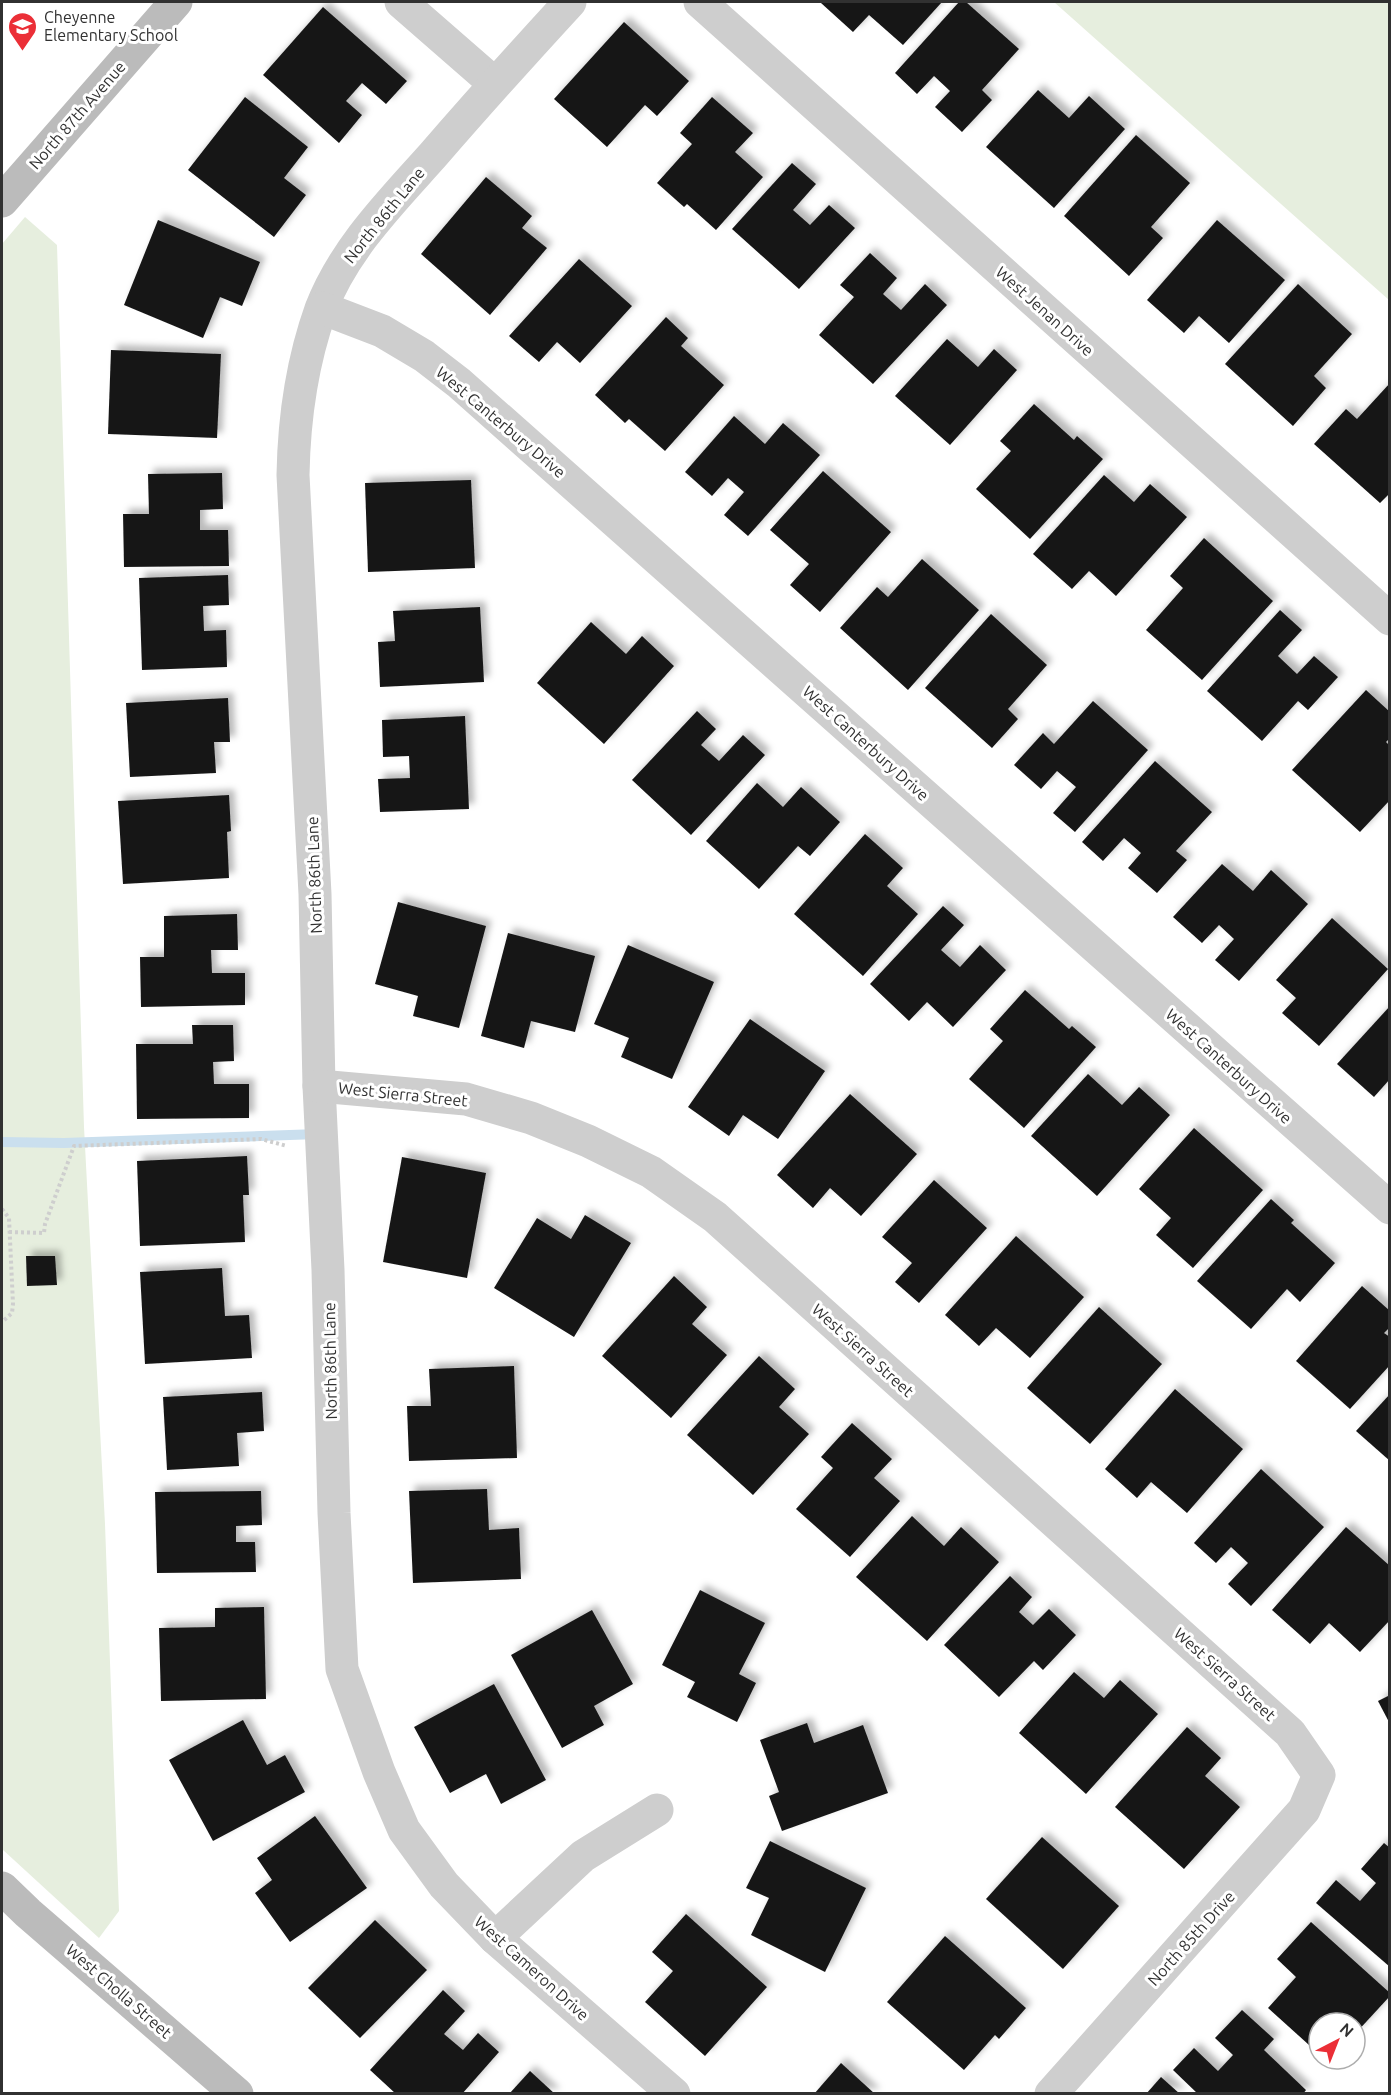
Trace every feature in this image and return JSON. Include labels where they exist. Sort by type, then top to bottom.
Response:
[{"type":"street","name":"North 87th Avenue","points":[[2,201],[176,2]]},
{"type":"street","points":[[401,2],[495,84]]},
{"type":"street","name":"North 86th Lane","points":[[404,1830],[379,1772],[342,1669],[334,1513],[328,1270],[319,1086],[315,894],[293,475],[294,433],[303,372],[322,309],[347,258],[378,217],[570,2]]},
{"type":"street","name":"West Jenan Drive","points":[[700,2],[1389,619]]},
{"type":"street","name":"West Canterbury Drive","points":[[322,309],[382,331],[424,356],[459,383],[1389,1208]]},
{"type":"street","name":"West Sierra Street","points":[[319,1086],[466,1099],[531,1118],[588,1141],[651,1172],[715,1217],[1290,1733],[1319,1775]]},
{"type":"street","name":"North 85th Drive","points":[[1051,2094],[1304,1810],[1319,1775]]},
{"type":"street","points":[[495,1938],[584,1856],[657,1810]]},
{"type":"street","name":"West Cameron Drive","points":[[404,1830],[444,1885],[495,1938],[674,2094]]},
{"type":"street","name":"West Cholla Street","points":[[2,1888],[237,2094]]},
{"type":"path","points":[[9,1232],[44,1233],[45,1224],[74,1146],[261,1140],[322,1152]]},
{"type":"path","points":[[2,1209],[9,1218],[13,1304],[12,1313],[2,1322]]},
{"type":"green space","points":[[1054,2],[1389,2],[1389,300]]},
{"type":"green space","points":[[25,217],[57,245],[84,1127],[105,1524],[119,1911],[99,1938],[2,1849],[2,244]]},
{"type":"building","points":[[822,2],[942,2],[903,45],[869,15],[853,32]]},
{"type":"building","points":[[959,2],[966,2],[1019,49],[982,90],[992,100],[962,132],[935,107],[950,91],[934,76],[917,94],[895,73]]},
{"type":"building","points":[[323,7],[407,81],[386,104],[362,83],[346,101],[362,115],[339,143],[263,75]]},
{"type":"building","points":[[624,22],[689,81],[657,116],[645,105],[607,147],[554,99]]},
{"type":"building","points":[[1038,90],[1069,118],[1089,96],[1125,129],[1054,208],[986,147]]},
{"type":"building","points":[[245,97],[308,147],[284,178],[306,195],[274,237],[188,170]]},
{"type":"building","points":[[712,97],[753,133],[735,152],[763,177],[716,230],[687,204],[684,207],[657,183],[692,144],[680,133]]},
{"type":"building","points":[[1136,135],[1190,183],[1151,227],[1163,238],[1129,276],[1064,216]]},
{"type":"building","points":[[792,163],[816,184],[793,210],[810,225],[829,205],[855,228],[799,289],[732,229]]},
{"type":"building","points":[[486,177],[532,216],[522,228],[547,248],[490,315],[421,254]]},
{"type":"building","points":[[158,220],[260,262],[242,306],[220,297],[203,338],[124,305]]},
{"type":"building","points":[[1217,220],[1285,280],[1229,343],[1199,316],[1184,333],[1147,300]]},
{"type":"building","points":[[870,253],[897,278],[883,294],[901,310],[925,284],[947,305],[873,384],[819,335],[854,297],[840,285]]},
{"type":"building","points":[[579,259],[632,306],[580,363],[557,342],[539,362],[509,336]]},
{"type":"building","points":[[1298,284],[1352,334],[1314,376],[1326,388],[1293,426],[1225,364]]},
{"type":"building","points":[[666,317],[688,338],[681,346],[724,385],[665,451],[629,419],[625,423],[595,395]]},
{"type":"building","points":[[947,339],[978,367],[994,349],[1017,370],[950,445],[895,396]]},
{"type":"building","points":[[111,350],[221,354],[217,438],[108,434]]},
{"type":"building","points":[[1390,383],[1390,493],[1380,503],[1314,444],[1346,409],[1357,419]]},
{"type":"building","points":[[1034,404],[1074,440],[1077,436],[1103,459],[1030,539],[976,489],[1011,451],[1000,441]]},
{"type":"building","points":[[734,416],[765,444],[783,423],[820,455],[748,536],[724,515],[744,492],[728,478],[712,496],[685,472]]},
{"type":"building","points":[[823,471],[891,532],[820,612],[790,585],[809,564],[770,530]]},
{"type":"building","points":[[222,473],[223,509],[200,510],[200,530],[228,530],[229,566],[124,567],[123,514],[149,514],[148,474]]},
{"type":"building","points":[[1104,475],[1134,502],[1150,484],[1187,517],[1116,596],[1089,571],[1072,589],[1033,554]]},
{"type":"building","points":[[471,480],[475,568],[368,572],[365,483]]},
{"type":"building","points":[[1204,538],[1273,601],[1202,680],[1146,630],[1183,588],[1170,576]]},
{"type":"building","points":[[922,559],[979,610],[908,690],[840,628],[877,587],[888,597]]},
{"type":"building","points":[[228,575],[229,605],[203,606],[204,631],[226,630],[227,667],[142,670],[139,578]]},
{"type":"building","points":[[480,607],[484,682],[380,687],[378,642],[395,641],[393,611]]},
{"type":"building","points":[[1280,610],[1302,630],[1278,656],[1297,674],[1314,656],[1338,677],[1308,710],[1298,701],[1262,741],[1207,691]]},
{"type":"building","points":[[991,614],[1047,665],[1008,709],[1018,719],[992,748],[925,688]]},
{"type":"building","points":[[591,622],[626,654],[642,636],[674,666],[604,744],[537,683]]},
{"type":"building","points":[[1366,690],[1390,712],[1390,738],[1386,742],[1390,746],[1390,800],[1360,832],[1292,770]]},
{"type":"building","points":[[228,698],[230,742],[214,742],[216,773],[130,777],[126,703]]},
{"type":"building","points":[[1093,701],[1148,750],[1075,832],[1053,813],[1076,787],[1057,771],[1041,789],[1014,765],[1043,733],[1054,744]]},
{"type":"building","points":[[697,711],[716,729],[701,745],[719,761],[743,735],[765,755],[691,835],[632,780]]},
{"type":"building","points":[[465,716],[469,809],[380,812],[378,779],[410,778],[409,756],[383,757],[382,720]]},
{"type":"building","points":[[1155,761],[1212,812],[1176,851],[1187,860],[1157,893],[1128,868],[1141,853],[1124,838],[1103,861],[1082,842]]},
{"type":"building","points":[[757,783],[783,807],[801,787],[840,822],[810,856],[798,846],[759,889],[706,841]]},
{"type":"building","points":[[229,795],[231,831],[227,832],[229,878],[123,884],[118,801]]},
{"type":"building","points":[[865,834],[903,868],[887,886],[918,914],[863,976],[794,914]]},
{"type":"building","points":[[1222,864],[1253,891],[1271,870],[1308,904],[1239,981],[1215,960],[1234,939],[1219,925],[1202,943],[1173,917]]},
{"type":"building","points":[[398,902],[486,926],[459,1028],[413,1016],[418,996],[375,984]]},
{"type":"building","points":[[943,906],[964,925],[941,950],[960,967],[980,945],[1006,970],[953,1027],[927,1002],[909,1021],[870,984]]},
{"type":"building","points":[[237,914],[238,950],[211,950],[212,973],[245,973],[245,1005],[141,1007],[140,957],[164,957],[164,916]]},
{"type":"building","points":[[1332,918],[1388,969],[1319,1046],[1282,1013],[1296,998],[1276,980]]},
{"type":"building","points":[[508,933],[595,956],[575,1032],[531,1021],[524,1048],[481,1036]]},
{"type":"building","points":[[628,945],[714,982],[672,1079],[621,1057],[629,1038],[594,1024]]},
{"type":"building","points":[[1025,990],[1069,1029],[1072,1026],[1096,1047],[1024,1128],[969,1079],[1003,1041],[990,1029]]},
{"type":"building","points":[[1390,1006],[1390,1079],[1374,1097],[1337,1064]]},
{"type":"building","points":[[750,1019],[825,1071],[778,1139],[743,1115],[729,1136],[688,1107]]},
{"type":"building","points":[[192,1025],[233,1025],[234,1061],[213,1062],[214,1084],[249,1084],[249,1118],[137,1119],[136,1044],[193,1044]]},
{"type":"building","points":[[1088,1074],[1122,1105],[1139,1087],[1170,1115],[1097,1196],[1031,1136]]},
{"type":"building","points":[[850,1094],[917,1154],[861,1216],[830,1188],[813,1208],[777,1175]]},
{"type":"building","points":[[1194,1128],[1263,1190],[1193,1268],[1156,1235],[1171,1218],[1139,1189]]},
{"type":"building","points":[[247,1156],[249,1195],[243,1195],[245,1242],[140,1246],[137,1161]]},
{"type":"building","points":[[402,1157],[486,1173],[467,1278],[383,1262]]},
{"type":"building","points":[[934,1180],[987,1228],[919,1303],[895,1282],[912,1263],[882,1237]]},
{"type":"building","points":[[1271,1199],[1294,1220],[1291,1223],[1335,1263],[1300,1302],[1287,1289],[1251,1329],[1197,1281]]},
{"type":"building","points":[[585,1215],[631,1243],[574,1337],[494,1288],[537,1218],[571,1239]]},
{"type":"building","points":[[1016,1236],[1084,1297],[1030,1358],[996,1328],[979,1346],[945,1315]]},
{"type":"building","points":[[26,1256],[55,1256],[57,1285],[27,1286]]},
{"type":"building","points":[[222,1268],[225,1316],[249,1315],[252,1358],[145,1364],[140,1272]]},
{"type":"building","points":[[674,1276],[707,1307],[692,1324],[727,1355],[671,1418],[602,1356]]},
{"type":"building","points":[[1362,1286],[1390,1311],[1390,1327],[1384,1333],[1390,1337],[1390,1365],[1350,1409],[1296,1361]]},
{"type":"building","points":[[1099,1307],[1162,1364],[1090,1444],[1027,1388]]},
{"type":"building","points":[[759,1356],[795,1389],[779,1407],[809,1434],[753,1495],[687,1435]]},
{"type":"building","points":[[514,1366],[517,1458],[409,1461],[407,1406],[431,1406],[429,1369]]},
{"type":"building","points":[[1175,1389],[1243,1449],[1187,1513],[1151,1482],[1137,1498],[1105,1469]]},
{"type":"building","points":[[262,1392],[264,1431],[237,1433],[239,1466],[167,1470],[163,1397]]},
{"type":"building","points":[[1390,1394],[1390,1461],[1356,1431]]},
{"type":"building","points":[[852,1423],[892,1459],[874,1478],[900,1501],[850,1557],[796,1509],[833,1468],[821,1457]]},
{"type":"building","points":[[1261,1469],[1324,1527],[1251,1606],[1228,1584],[1248,1563],[1231,1547],[1216,1563],[1194,1543]]},
{"type":"building","points":[[487,1489],[489,1530],[519,1528],[521,1579],[413,1583],[409,1491]]},
{"type":"building","points":[[261,1491],[262,1525],[236,1526],[236,1542],[255,1542],[256,1572],[157,1573],[155,1492]]},
{"type":"building","points":[[912,1516],[944,1546],[961,1527],[999,1562],[927,1641],[856,1577]]},
{"type":"building","points":[[1346,1527],[1390,1566],[1390,1620],[1360,1652],[1329,1623],[1310,1644],[1272,1610]]},
{"type":"building","points":[[1010,1576],[1032,1597],[1019,1612],[1033,1625],[1049,1609],[1076,1635],[1043,1670],[1034,1661],[999,1697],[944,1645]]},
{"type":"building","points":[[700,1590],[765,1623],[739,1674],[756,1683],[737,1722],[687,1697],[695,1682],[662,1665]]},
{"type":"building","points":[[264,1607],[266,1699],[161,1701],[159,1628],[215,1627],[215,1608]]},
{"type":"building","points":[[592,1610],[633,1684],[594,1706],[604,1725],[562,1748],[511,1655]]},
{"type":"building","points":[[1074,1672],[1104,1698],[1120,1680],[1158,1714],[1086,1794],[1019,1733]]},
{"type":"building","points":[[494,1684],[546,1780],[501,1804],[486,1774],[450,1793],[414,1727]]},
{"type":"building","points":[[1390,1695],[1390,1724],[1378,1701]]},
{"type":"building","points":[[243,1720],[267,1765],[285,1755],[305,1792],[213,1841],[169,1760]]},
{"type":"building","points":[[807,1723],[814,1743],[863,1725],[888,1793],[782,1831],[769,1796],[779,1792],[760,1740]]},
{"type":"building","points":[[1187,1727],[1221,1758],[1205,1776],[1240,1807],[1184,1869],[1115,1807]]},
{"type":"building","points":[[315,1816],[367,1888],[290,1942],[255,1893],[272,1880],[257,1858]]},
{"type":"building","points":[[1042,1837],[1119,1906],[1063,1969],[986,1899]]},
{"type":"building","points":[[770,1841],[866,1888],[825,1972],[751,1935],[769,1898],[746,1888]]},
{"type":"building","points":[[1384,1843],[1390,1848],[1390,1967],[1316,1903],[1336,1880],[1360,1901],[1376,1883],[1361,1869]]},
{"type":"building","points":[[686,1914],[767,1987],[705,2056],[645,2002],[673,1971],[652,1952]]},
{"type":"building","points":[[375,1920],[427,1970],[360,2038],[308,1988]]},
{"type":"building","points":[[1311,1922],[1390,1993],[1390,1996],[1367,2021],[1367,2011],[1307,2011],[1307,2043],[1268,2008],[1296,1977],[1277,1959]]},
{"type":"building","points":[[945,1936],[1026,2008],[999,2039],[995,2035],[964,2070],[887,2002]]},
{"type":"building","points":[[443,1990],[465,2011],[444,2034],[463,2050],[478,2033],[499,2052],[462,2094],[396,2094],[370,2070]]},
{"type":"building","points":[[1242,2010],[1274,2039],[1264,2050],[1306,2090],[1303,2094],[1198,2094],[1173,2070],[1194,2048],[1218,2071],[1233,2055],[1215,2038]]},
{"type":"building","points":[[841,2063],[875,2094],[814,2094]]},
{"type":"building","points":[[530,2071],[555,2094],[509,2094]]},
{"type":"building","points":[[1161,2077],[1180,2094],[1146,2094]]},
{"type":"waterway","points":[[2,1142],[64,1143],[318,1134]]},
{"type":"place","name":"Cheyenne Elementary School","points":[[23,52]]}]
